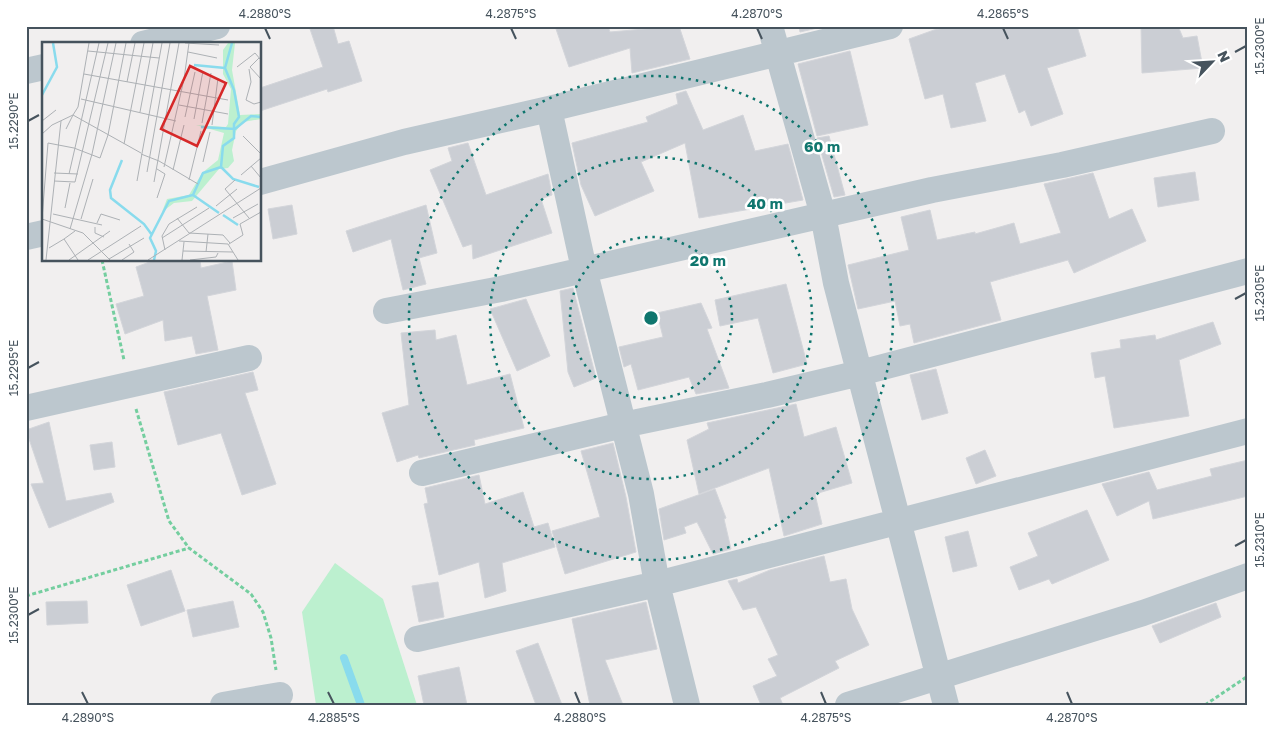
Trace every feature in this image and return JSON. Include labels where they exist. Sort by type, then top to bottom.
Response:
[{"type":"street","points":[[151,42],[218,26],[222,42]]},
{"type":"street","points":[[770,26],[823,215],[836,283],[946,705]]},
{"type":"street","points":[[261,182],[404,142],[549,109],[890,26]]},
{"type":"street","points":[[26,71],[42,67]]},
{"type":"street","points":[[549,109],[584,269],[641,494],[657,584],[686,705]]},
{"type":"street","points":[[386,311],[501,289],[823,215],[1212,131]]},
{"type":"street","points":[[26,237],[42,233]]},
{"type":"street","points":[[422,473],[622,425],[767,395],[860,373],[1248,271]]},
{"type":"street","points":[[26,408],[249,358]]},
{"type":"street","points":[[417,639],[657,584],[898,523],[1126,461],[1248,431]]},
{"type":"street","points":[[848,705],[1143,613],[1248,576]]},
{"type":"street","points":[[223,705],[280,695]]},
{"type":"path","points":[[102,261],[129,384],[169,521],[189,548],[250,594],[263,612],[271,638],[280,695]]},
{"type":"path","points":[[26,596],[189,548]]},
{"type":"path","points":[[1205,705],[1248,676]]},
{"type":"green space","points":[[335,563],[383,599],[417,705],[316,705],[302,612]]},
{"type":"building","points":[[309,26],[333,26],[338,44],[349,41],[362,81],[328,92],[327,89],[261,111],[261,88],[323,67]]},
{"type":"building","points":[[555,26],[608,26],[610,32],[679,26],[690,59],[632,73],[630,48],[569,67]]},
{"type":"building","points":[[799,26],[826,26],[800,32]]},
{"type":"building","points":[[955,26],[1077,26],[1086,56],[1047,68],[1063,114],[1031,126],[1025,110],[1019,113],[1005,74],[975,83],[986,121],[951,128],[943,94],[925,99],[909,39],[934,30]]},
{"type":"building","points":[[1141,26],[1178,26],[1183,38],[1197,36],[1203,68],[1142,73]]},
{"type":"building","points":[[850,51],[868,125],[817,136],[798,64]]},
{"type":"building","points":[[686,91],[703,130],[743,115],[755,151],[788,144],[803,200],[699,218],[685,143],[641,162],[654,191],[595,216],[581,185],[572,143],[648,122],[646,117],[678,104],[676,94]]},
{"type":"building","points":[[829,136],[845,195],[834,197],[817,138]]},
{"type":"building","points":[[468,143],[486,195],[548,174],[552,195],[541,199],[552,233],[473,259],[472,244],[463,247],[430,170],[452,161],[448,148]]},
{"type":"building","points":[[1195,172],[1199,200],[1158,207],[1154,178]]},
{"type":"building","points":[[1093,173],[1109,219],[1132,209],[1146,241],[1074,273],[1068,260],[990,282],[1001,320],[914,343],[910,324],[900,326],[895,301],[858,309],[848,265],[909,250],[901,217],[930,210],[937,240],[975,232],[975,234],[1014,223],[1020,244],[1061,233],[1044,184]]},
{"type":"building","points":[[292,205],[297,234],[273,239],[268,209]]},
{"type":"building","points":[[426,205],[437,253],[419,258],[426,284],[403,290],[391,239],[353,252],[346,231]]},
{"type":"building","points":[[152,261],[200,261],[201,268],[232,261],[236,290],[207,296],[218,350],[196,354],[192,336],[165,341],[163,320],[125,334],[116,304],[144,296],[136,267]]},
{"type":"building","points":[[786,284],[807,364],[773,373],[758,318],[720,326],[715,300]]},
{"type":"building","points":[[573,288],[596,378],[574,387],[568,372],[560,291]]},
{"type":"building","points":[[526,299],[550,356],[517,371],[490,309]]},
{"type":"building","points":[[701,303],[712,328],[707,329],[729,388],[696,394],[689,377],[638,390],[631,364],[624,367],[619,347],[663,337],[657,313]]},
{"type":"building","points":[[1213,322],[1221,344],[1179,360],[1189,416],[1114,428],[1105,376],[1095,378],[1091,353],[1121,348],[1120,340],[1155,335],[1156,340]]},
{"type":"building","points":[[435,330],[436,340],[456,335],[467,385],[510,374],[524,428],[474,440],[475,445],[419,458],[418,455],[397,462],[382,413],[409,405],[401,333]]},
{"type":"building","points":[[936,369],[948,413],[922,420],[910,375]]},
{"type":"building","points":[[253,372],[258,390],[245,393],[276,484],[242,495],[221,433],[178,445],[164,392]]},
{"type":"building","points":[[796,404],[804,437],[836,427],[852,483],[815,494],[822,524],[784,536],[769,468],[699,494],[687,440],[709,429],[707,423]]},
{"type":"building","points":[[49,422],[66,501],[111,493],[114,502],[49,528],[31,484],[44,483],[26,430]]},
{"type":"building","points":[[112,442],[115,467],[94,470],[90,445]]},
{"type":"building","points":[[613,443],[626,497],[636,552],[565,574],[552,531],[600,517],[581,451]]},
{"type":"building","points":[[985,450],[996,476],[976,484],[966,458]]},
{"type":"building","points":[[1248,460],[1248,496],[1153,519],[1149,501],[1117,516],[1102,484],[1149,472],[1157,490],[1212,476],[1210,469]]},
{"type":"building","points":[[479,475],[485,504],[523,492],[534,527],[548,523],[555,547],[502,563],[506,591],[485,598],[479,562],[439,575],[424,504],[428,503],[425,488]]},
{"type":"building","points":[[715,489],[726,518],[724,519],[731,549],[713,554],[697,522],[684,527],[686,533],[664,540],[659,509]]},
{"type":"building","points":[[1087,510],[1109,560],[1052,584],[1049,579],[1019,590],[1010,567],[1038,556],[1028,533]]},
{"type":"building","points":[[968,531],[977,566],[953,572],[945,537]]},
{"type":"building","points":[[824,556],[830,582],[846,579],[852,609],[869,645],[835,661],[839,668],[780,698],[783,705],[761,705],[753,686],[777,676],[768,659],[778,655],[756,607],[743,610],[728,581],[737,579],[738,583],[770,570]]},
{"type":"building","points":[[171,570],[185,611],[141,626],[127,585]]},
{"type":"building","points":[[438,582],[444,617],[419,622],[412,586]]},
{"type":"building","points":[[87,601],[88,623],[47,625],[46,602]]},
{"type":"building","points":[[233,601],[239,627],[193,637],[187,610]]},
{"type":"building","points":[[646,602],[657,649],[605,660],[623,705],[590,705],[572,619]]},
{"type":"building","points":[[1216,603],[1221,617],[1160,643],[1152,626]]},
{"type":"building","points":[[538,643],[562,705],[536,705],[516,651]]},
{"type":"building","points":[[459,667],[467,705],[424,705],[418,676]]},
{"type":"waterway","points":[[344,658],[361,705]]}]
